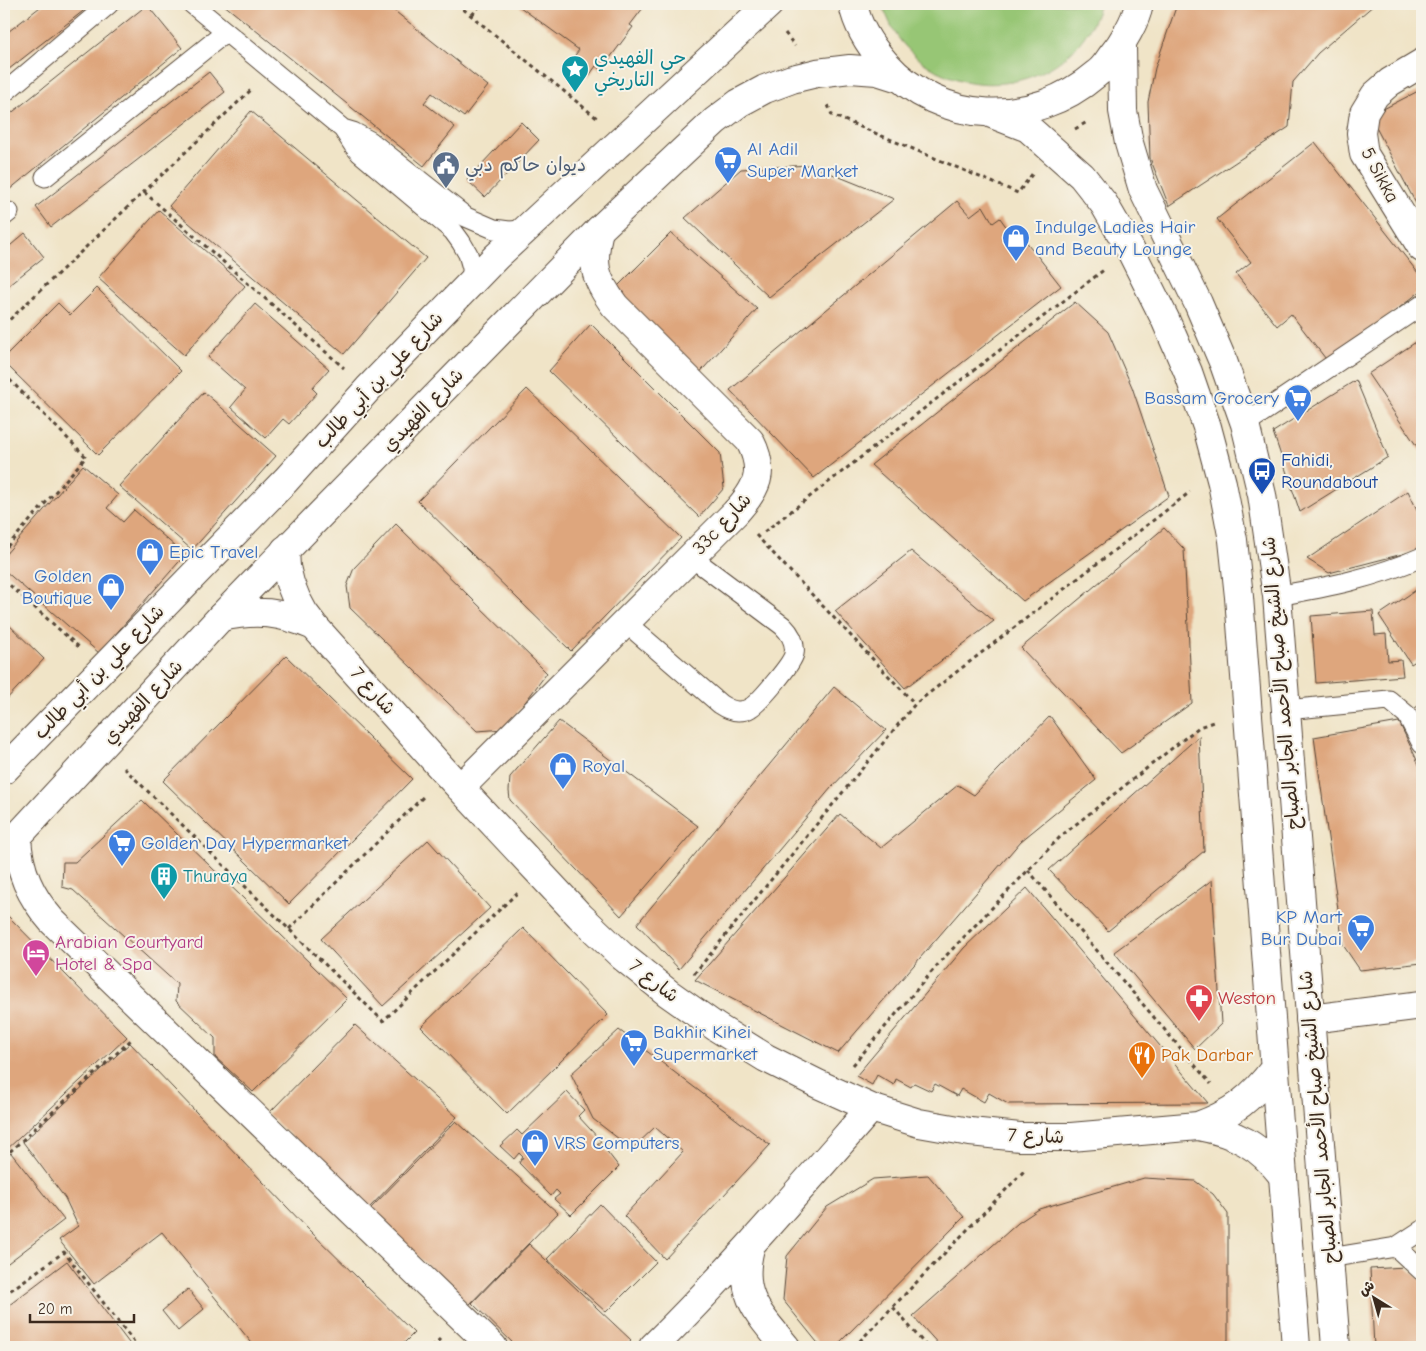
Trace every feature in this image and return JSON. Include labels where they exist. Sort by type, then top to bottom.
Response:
[{"type":"street","name":"شارع علي بن أبي طالب","points":[[4,770],[286,480],[368,390],[472,282],[524,230],[769,4]]},
{"type":"street","points":[[853,4],[854,12],[872,48],[899,78],[927,97],[959,109],[992,114],[1031,110],[1066,96],[1097,74],[1122,44],[1140,5]]},
{"type":"street","name":"شارع الشيخ صباح الأحمد الجابر الصباح","points":[[1122,44],[1123,111],[1129,143],[1142,190],[1198,302],[1224,364],[1245,424],[1262,495],[1276,596],[1286,710],[1336,1347]]},
{"type":"street","name":"5 Sikka","points":[[1422,63],[1390,82],[1375,96],[1364,113],[1360,133],[1364,154],[1422,248]]},
{"type":"street","name":"شارع الفهيدي","points":[[10,845],[285,550],[599,230],[715,121],[739,103],[764,89],[817,73],[850,69],[877,71],[899,78]]},
{"type":"street","name":"شارع الشيخ صباح الأحمد الجابر الصباح","points":[[992,114],[1028,128],[1082,176],[1104,204],[1130,249],[1165,319],[1188,372],[1207,427],[1218,470],[1233,540],[1240,597],[1296,1347]]},
{"type":"street","name":"33c شارع","points":[[453,781],[625,622],[735,513],[754,490],[758,478],[759,465],[750,441],[615,306],[603,290],[595,270],[594,250],[599,230]]},
{"type":"street","name":"شارع 7","points":[[285,550],[286,567],[296,598],[314,626],[453,781],[580,916],[622,956],[675,998],[716,1027],[766,1058],[871,1108],[920,1122],[970,1132],[1057,1137],[1122,1134],[1198,1126],[1216,1120],[1233,1110],[1249,1098],[1274,1069]]},
{"type":"street","name":"شارع 7","points":[[221,617],[259,612],[278,614],[314,626]]},
{"type":"street","points":[[10,845],[18,856],[22,874],[40,908],[493,1347]]},
{"type":"street","points":[[1310,1019],[1422,1005]]},
{"type":"street","points":[[653,1347],[750,1248],[871,1108]]},
{"type":"street","name":"شارع 7","points":[[1198,1126],[1218,1129],[1238,1137],[1255,1147],[1270,1160],[1283,1176]]},
{"type":"street","points":[[750,1248],[746,1261],[747,1289],[758,1314]]},
{"type":"street","points":[[697,1304],[723,1299],[748,1307],[758,1314],[786,1347]]},
{"type":"lane","points":[[4,93],[109,4]]},
{"type":"lane","points":[[192,4],[343,129],[360,153],[453,231],[468,254],[472,268],[472,282]]},
{"type":"lane","points":[[45,177],[226,32]]},
{"type":"lane","points":[[343,129],[370,141],[466,217],[494,229],[524,230]]},
{"type":"lane","points":[[1245,424],[1422,305]]},
{"type":"lane","points":[[625,622],[729,710],[739,712],[749,709],[757,703],[792,662],[794,647],[789,632],[690,557]]},
{"type":"lane","points":[[1276,596],[1338,585],[1398,567],[1422,557]]},
{"type":"lane","points":[[1286,710],[1389,700],[1407,715],[1422,744]]},
{"type":"lane","points":[[1329,1258],[1396,1247],[1422,1230]]},
{"type":"lane","points":[[1396,1247],[1422,1271]]},
{"type":"path","points":[[457,4],[623,139]]},
{"type":"path","points":[[472,15],[481,4]]},
{"type":"path","points":[[4,325],[254,88]]},
{"type":"path","points":[[144,192],[368,390]]},
{"type":"path","points":[[757,537],[1130,249]]},
{"type":"path","points":[[4,374],[86,457],[4,550]]},
{"type":"path","points":[[675,998],[915,704],[1218,470]]},
{"type":"path","points":[[735,513],[915,704]]},
{"type":"path","points":[[4,580],[102,669]]},
{"type":"path","points":[[832,1090],[940,962],[1061,836],[1199,727],[1248,709]]},
{"type":"path","points":[[102,746],[383,1021],[539,872]]},
{"type":"path","points":[[289,929],[453,781]]},
{"type":"path","points":[[1028,870],[1233,1110]]},
{"type":"path","points":[[4,1157],[153,1019]]},
{"type":"path","points":[[854,1347],[1057,1137]]},
{"type":"path","points":[[4,1295],[64,1252],[138,1347]]},
{"type":"path","points":[[893,1307],[927,1347]]},
{"type":"green space","points":[[882,4],[1100,4],[1087,33],[1068,55],[1043,71],[1016,81],[987,84],[957,79],[930,67],[906,47],[898,37]]},
{"type":"building","points":[[44,4],[92,4],[4,73],[4,35]]},
{"type":"building","points":[[223,4],[386,4],[488,86],[464,117],[432,93],[424,103],[455,127],[424,166]]},
{"type":"building","points":[[516,4],[646,4],[630,25],[633,27],[601,70],[596,66],[588,77],[569,63],[579,50]]},
{"type":"building","points":[[1181,4],[1375,4],[1318,53],[1293,82],[1289,127],[1169,206],[1150,158],[1148,102],[1155,68],[1175,10]]},
{"type":"building","points":[[147,5],[182,48],[9,190],[4,183],[4,119]]},
{"type":"building","points":[[209,72],[225,92],[51,227],[36,207]]},
{"type":"building","points":[[1422,89],[1422,215],[1370,116]]},
{"type":"building","points":[[251,111],[426,258],[344,354],[169,206]]},
{"type":"building","points":[[521,122],[539,140],[485,197],[467,180]]},
{"type":"building","points":[[1315,142],[1422,278],[1422,290],[1329,363],[1291,314],[1277,326],[1236,274],[1251,262],[1217,219]]},
{"type":"building","points":[[810,165],[894,199],[769,297],[685,218],[741,169]]},
{"type":"building","points":[[957,201],[970,216],[983,206],[993,223],[1000,218],[1015,239],[1021,235],[1061,286],[814,478],[730,390]]},
{"type":"building","points":[[159,210],[245,286],[184,355],[98,278]]},
{"type":"building","points":[[25,233],[44,257],[4,289],[4,251]]},
{"type":"building","points":[[671,233],[757,309],[695,378],[612,292]]},
{"type":"building","points":[[97,288],[181,371],[98,455],[4,362],[4,357],[58,303],[70,315]]},
{"type":"building","points":[[1075,302],[1108,332],[1132,387],[1169,496],[1023,601],[871,465]]},
{"type":"building","points":[[255,304],[329,369],[312,388],[317,393],[289,424],[283,419],[266,438],[231,407],[245,390],[208,357]]},
{"type":"building","points":[[591,324],[720,453],[724,488],[699,517],[549,371]]},
{"type":"building","points":[[1422,338],[1422,450],[1420,451],[1368,374]]},
{"type":"building","points":[[1356,380],[1388,457],[1300,512],[1273,432]]},
{"type":"building","points":[[527,389],[681,538],[571,651],[418,501]]},
{"type":"building","points":[[204,392],[276,456],[192,550],[119,486]]},
{"type":"building","points":[[83,465],[118,495],[107,508],[123,522],[134,510],[185,555],[99,653],[4,570],[4,556]]},
{"type":"building","points":[[1408,491],[1422,520],[1422,549],[1329,573],[1307,559]]},
{"type":"building","points":[[396,524],[547,673],[505,729],[477,731],[350,608],[347,586],[354,568]]},
{"type":"building","points":[[1164,528],[1184,549],[1192,703],[1121,753],[1021,648]]},
{"type":"building","points":[[911,551],[994,621],[905,688],[835,611]]},
{"type":"building","points":[[1422,586],[1422,657],[1411,664],[1379,615]]},
{"type":"building","points":[[1373,611],[1375,635],[1386,634],[1388,661],[1401,660],[1403,676],[1316,683],[1311,616]]},
{"type":"building","points":[[4,620],[44,659],[4,702]]},
{"type":"building","points":[[286,656],[412,779],[289,904],[163,781]]},
{"type":"building","points":[[834,687],[886,730],[831,788],[679,969],[637,924]]},
{"type":"building","points":[[1422,703],[1422,728],[1411,711]]},
{"type":"building","points":[[1050,716],[1096,780],[1021,841],[838,1053],[695,980],[840,814],[881,848],[958,785],[974,795]]},
{"type":"building","points":[[559,721],[698,826],[621,916],[510,800],[510,777]]},
{"type":"building","points":[[1399,722],[1422,771],[1422,963],[1360,970],[1343,945],[1314,737]]},
{"type":"building","points":[[1199,736],[1204,851],[1108,931],[1049,870]]},
{"type":"building","points":[[142,800],[347,999],[253,1092],[215,1057],[215,1038],[176,1001],[177,984],[73,890],[62,887],[63,862],[75,862]]},
{"type":"building","points":[[428,840],[490,908],[383,1006],[321,939]]},
{"type":"building","points":[[1212,880],[1221,1024],[1195,1049],[1114,952]]},
{"type":"building","points":[[1027,888],[1208,1103],[1008,1104],[989,1093],[984,1102],[961,1089],[957,1096],[935,1084],[931,1091],[914,1083],[911,1087],[896,1079],[894,1085],[877,1075],[872,1085],[856,1076],[964,948]]},
{"type":"building","name":"Arabian Courtyard Hotel & Spa","points":[[7,915],[127,1037],[4,1152],[4,918]]},
{"type":"building","points":[[523,928],[608,1015],[507,1114],[421,1027]]},
{"type":"building","points":[[355,1025],[457,1117],[368,1209],[268,1114]]},
{"type":"building","points":[[619,1030],[770,1145],[665,1259],[624,1216],[683,1152],[655,1127],[632,1149],[593,1119],[571,1074]]},
{"type":"building","points":[[130,1043],[308,1229],[414,1333],[400,1347],[255,1347],[162,1232],[94,1284],[59,1240],[78,1226],[65,1198],[23,1142]]},
{"type":"building","points":[[567,1092],[584,1110],[578,1116],[601,1141],[597,1144],[599,1146],[602,1145],[619,1167],[571,1215],[554,1199],[560,1194],[556,1190],[551,1196],[519,1163],[523,1157],[519,1153],[514,1159],[500,1146],[517,1130],[522,1135]]},
{"type":"building","points":[[456,1121],[558,1213],[469,1305],[369,1210]]},
{"type":"building","points":[[11,1153],[64,1220],[4,1266],[4,1160]]},
{"type":"building","points":[[928,1175],[964,1217],[835,1347],[821,1347],[783,1300],[787,1256],[827,1207],[873,1179]]},
{"type":"building","points":[[1144,1178],[1195,1181],[1213,1194],[1228,1214],[1228,1340],[1219,1347],[941,1347],[913,1316],[1018,1223],[1039,1209]]},
{"type":"building","points":[[600,1204],[656,1262],[606,1312],[547,1259]]},
{"type":"building","points":[[529,1244],[631,1340],[624,1347],[517,1347],[472,1303]]},
{"type":"building","points":[[67,1261],[132,1347],[4,1347],[4,1309]]},
{"type":"building","points":[[1406,1267],[1422,1281],[1422,1347],[1374,1347],[1370,1269]]},
{"type":"building","points":[[188,1289],[204,1309],[178,1331],[162,1311]]},
{"type":"place","name":"حي الفهيدي التاريخي","points":[[575,93]]},
{"type":"place","name":"Al Adil Super Market","points":[[728,184]]},
{"type":"place","name":"ديوان حاكم دبي","points":[[446,189]]},
{"type":"place","name":"Indulge Ladies Hair and Beauty Lounge","points":[[1016,262]]},
{"type":"place","name":"Bassam Grocery","points":[[1298,422]]},
{"type":"place","name":"Fahidi, Roundabout","points":[[1262,495]]},
{"type":"place","name":"Epic Travel","points":[[150,576]]},
{"type":"place","name":"Golden Boutique","points":[[111,611]]},
{"type":"place","name":"Royal","points":[[563,790]]},
{"type":"place","name":"Golden Day Hypermarket","points":[[122,867]]},
{"type":"place","name":"Thuraya","points":[[164,900]]},
{"type":"place","name":"KP Mart Bur Dubai","points":[[1361,952]]},
{"type":"place","name":"Arabian Courtyard Hotel & Spa","points":[[36,977]]},
{"type":"place","name":"Weston","points":[[1199,1022]]},
{"type":"place","name":"Bakhir Kihei Supermarket","points":[[634,1067]]},
{"type":"place","name":"Pak Darbar","points":[[1142,1079]]},
{"type":"place","name":"VRS Computers","points":[[535,1167]]}]
